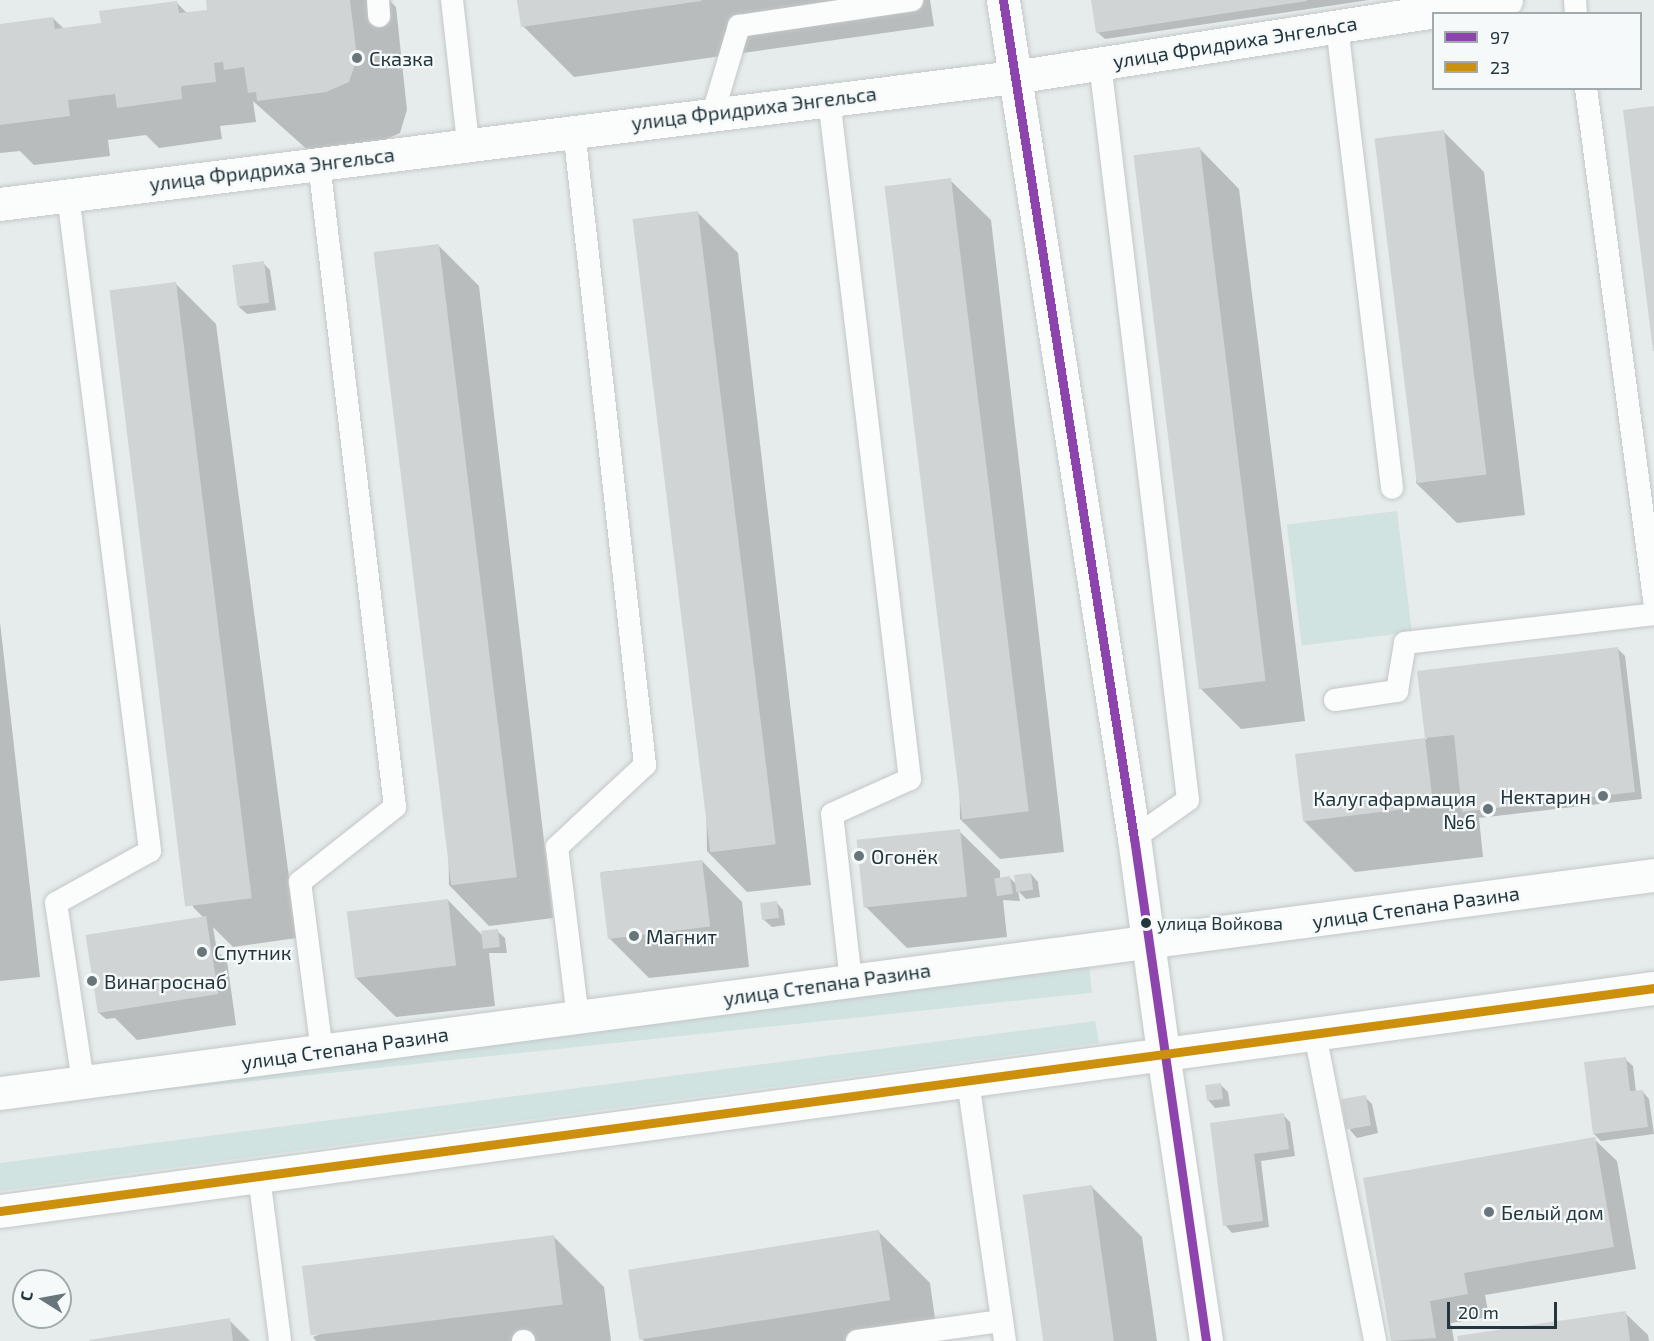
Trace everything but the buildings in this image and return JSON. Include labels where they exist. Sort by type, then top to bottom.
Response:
[{"type":"main road","points":[[1004,0],[1014,77],[1134,838],[1147,942],[1206,1341]]},
{"type":"main road","name":"улица Фридриха Энгельса","points":[[0,204],[468,143],[1014,77],[1494,1]]},
{"type":"main road","name":"улица Степана Разина","points":[[0,1093],[1654,875]]},
{"type":"main road","points":[[0,1211],[1654,988]]},
{"type":"lane","points":[[452,0],[468,143]]},
{"type":"lane","points":[[713,113],[739,26],[912,0]]},
{"type":"lane","points":[[1337,26],[1392,488]]},
{"type":"lane","points":[[1100,63],[1188,800],[1134,838]]},
{"type":"lane","points":[[1586,90],[1654,599]]},
{"type":"lane","points":[[829,99],[910,779],[832,814],[851,981]]},
{"type":"lane","points":[[574,130],[645,765],[557,847],[578,1017]]},
{"type":"lane","points":[[319,163],[395,807],[300,882],[322,1051]]},
{"type":"lane","points":[[68,195],[150,851],[56,903],[83,1083]]},
{"type":"lane","points":[[1335,700],[1398,691],[1405,643],[1654,614]]},
{"type":"lane","points":[[1315,1034],[1375,1341]]},
{"type":"lane","points":[[857,1341],[1004,1331],[968,1081]]},
{"type":"lane","points":[[259,1176],[280,1341]]},
{"type":"shaded area","points":[[1397,511],[1412,632],[1302,646],[1287,525]]},
{"type":"shaded area","points":[[1089,964],[1092,993],[0,1108],[0,1078]]},
{"type":"shaded area","points":[[1095,1021],[1099,1043],[0,1191],[0,1163]]},
{"type":"transit line","name":"97","points":[[1003,0],[1134,838],[1206,1341]]},
{"type":"transit line","name":"23","points":[[0,1211],[1654,988]]},
{"type":"place","name":"Сказка","points":[[357,58]]},
{"type":"place","name":"Нектарин","points":[[1603,796]]},
{"type":"place","name":"Калугафармация №6","points":[[1488,809]]},
{"type":"place","name":"Огонёк","points":[[859,856]]},
{"type":"place","name":"улица Войкова","points":[[1146,923]]},
{"type":"place","name":"Магнит","points":[[634,936]]},
{"type":"place","name":"Спутник","points":[[202,952]]},
{"type":"place","name":"Винагроснаб","points":[[92,981]]},
{"type":"place","name":"Белый дом","points":[[1489,1212]]}]
